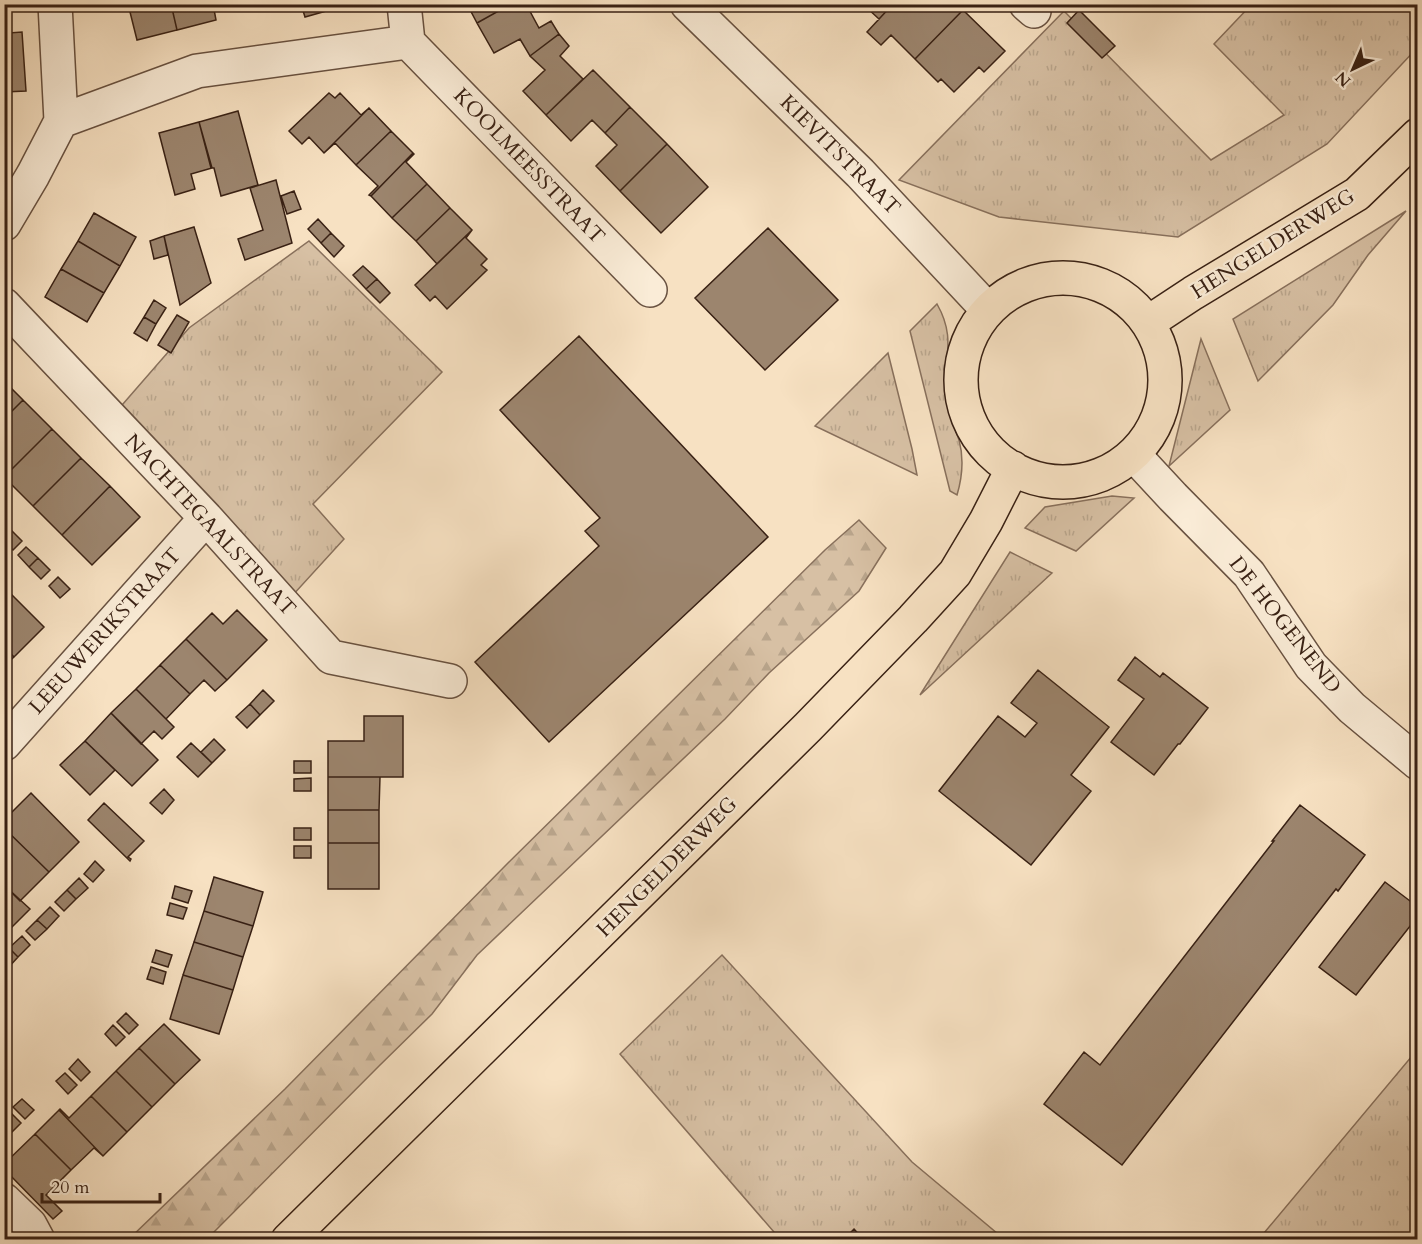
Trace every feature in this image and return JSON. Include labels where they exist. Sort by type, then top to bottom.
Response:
[{"type":"main road","name":"HENGELDERWEG","points":[[1149,322],[1357,194],[1418,135]]},
{"type":"main road","points":[[1072,277],[1101,284],[1128,300],[1149,322],[1161,349],[1166,377],[1163,405],[1152,432],[1134,455],[1113,470],[1088,479],[1063,482],[1037,479],[1013,468],[988,449],[971,424],[962,395],[962,364],[971,335],[988,310],[1012,290],[1041,279],[1072,277]]},
{"type":"main road","name":"HENGELDERWEG","points":[[288,1239],[808,727],[913,619],[955,573],[1013,468]]},
{"type":"street","points":[[4,224],[61,121],[55,4]]},
{"type":"street","points":[[61,121],[197,71],[408,42],[404,4]]},
{"type":"street","name":"KIEVITSTRAAT","points":[[687,4],[860,173],[988,310]]},
{"type":"street","name":"KOOLMEESSTRAAT","points":[[408,42],[650,290]]},
{"type":"street","name":"NACHTEGAALSTRAAT","points":[[4,305],[206,518],[331,657],[450,681]]},
{"type":"street","name":"DE HOGENEND","points":[[1134,455],[1249,574],[1311,666],[1352,708],[1418,763]]},
{"type":"street","name":"LEEUWERIKSTRAAT","points":[[4,744],[206,518]]},
{"type":"street","points":[[4,1200],[30,1225],[38,1239]]},
{"type":"green space","points":[[1251,5],[1417,5],[1417,48],[1327,144],[1178,237],[999,217],[899,180],[1064,11],[1211,160],[1284,115],[1214,44]]},
{"type":"green space","points":[[1406,211],[1368,255],[1333,305],[1258,381],[1233,319]]},
{"type":"green space","points":[[309,241],[442,372],[313,504],[344,539],[292,596],[116,412],[189,328]]},
{"type":"green space","points":[[937,304],[943,316],[948,339],[947,401],[962,454],[957,495],[950,491],[910,331]]},
{"type":"green space","points":[[1201,339],[1230,410],[1169,466]]},
{"type":"green space","points":[[888,353],[912,449],[917,475],[815,426]]},
{"type":"green space","points":[[1112,496],[1134,498],[1076,551],[1025,528],[1045,507]]},
{"type":"green space","points":[[859,520],[886,548],[859,591],[769,673],[725,719],[477,955],[432,1014],[207,1239],[129,1239],[285,1089],[507,864],[825,550]]},
{"type":"green space","points":[[1010,552],[1052,573],[920,695]]},
{"type":"green space","points":[[722,955],[912,1162],[1004,1239],[780,1239],[620,1054]]},
{"type":"green space","points":[[1417,1050],[1417,1239],[1259,1239]]},
{"type":"building","points":[[4,4],[7,4],[9,33],[22,32],[26,91],[4,92]]},
{"type":"building","points":[[128,4],[171,4],[177,30],[137,40]]},
{"type":"building","points":[[171,4],[213,4],[216,20],[177,30]]},
{"type":"building","points":[[301,4],[351,4],[305,17]]},
{"type":"building","points":[[467,4],[511,4],[477,23]]},
{"type":"building","points":[[511,4],[526,4],[539,28],[551,21],[559,34],[530,56],[520,39],[494,53],[477,23]]},
{"type":"building","points":[[869,4],[893,4],[879,19],[866,7]]},
{"type":"building","points":[[893,4],[915,4],[917,6],[918,4],[958,4],[963,10],[915,59],[891,35],[881,45],[867,32]]},
{"type":"building","points":[[963,10],[1005,51],[984,72],[979,67],[954,92],[941,79],[938,82],[915,59]]},
{"type":"building","points":[[1079,10],[1115,46],[1102,58],[1067,23]]},
{"type":"building","points":[[559,34],[569,46],[560,56],[583,79],[546,115],[523,91],[545,70],[530,56]]},
{"type":"building","points":[[593,70],[630,107],[605,133],[592,120],[571,141],[546,115]]},
{"type":"building","points":[[329,93],[335,98],[340,93],[361,115],[369,108],[324,153],[309,137],[302,144],[289,131]]},
{"type":"building","points":[[630,107],[667,144],[620,191],[596,166],[617,145],[605,133]]},
{"type":"building","points":[[369,108],[391,131],[356,165],[335,143],[324,153]]},
{"type":"building","points":[[238,111],[258,185],[221,196],[199,122]]},
{"type":"building","points":[[199,122],[212,168],[191,174],[195,189],[175,195],[159,133]]},
{"type":"building","points":[[391,131],[413,153],[371,196],[369,195],[378,186],[356,165]]},
{"type":"building","points":[[667,144],[708,187],[661,233],[620,191]]},
{"type":"building","points":[[413,153],[406,162],[427,184],[392,218],[371,196]]},
{"type":"building","points":[[276,180],[292,243],[245,260],[238,239],[263,230],[250,188]]},
{"type":"building","points":[[427,184],[450,208],[416,241],[392,218]]},
{"type":"building","points":[[294,191],[301,209],[287,214],[281,196]]},
{"type":"building","points":[[450,208],[472,230],[437,264],[416,241]]},
{"type":"building","points":[[94,213],[136,237],[120,266],[78,241]]},
{"type":"building","points":[[318,219],[331,233],[321,243],[308,229]]},
{"type":"building","points":[[194,227],[211,283],[180,305],[164,236]]},
{"type":"building","points":[[768,228],[838,300],[765,370],[695,298]]},
{"type":"building","points":[[472,230],[466,238],[487,259],[481,265],[487,270],[447,309],[435,296],[430,301],[415,285]]},
{"type":"building","points":[[331,233],[344,246],[334,257],[321,243]]},
{"type":"building","points":[[164,236],[168,255],[154,259],[150,241]]},
{"type":"building","points":[[78,241],[120,266],[104,293],[61,269]]},
{"type":"building","points":[[363,266],[377,279],[366,289],[353,275]]},
{"type":"building","points":[[61,269],[104,293],[87,322],[45,297]]},
{"type":"building","points":[[377,279],[390,293],[380,303],[366,289]]},
{"type":"building","points":[[154,300],[166,308],[156,324],[144,317]]},
{"type":"building","points":[[177,315],[189,322],[171,353],[158,345]]},
{"type":"building","points":[[144,317],[156,324],[147,341],[134,333]]},
{"type":"building","points":[[579,336],[768,537],[549,742],[475,662],[599,546],[585,531],[600,518],[500,410]]},
{"type":"building","points":[[4,381],[23,400],[4,419]]},
{"type":"building","points":[[23,400],[52,429],[4,477],[4,419]]},
{"type":"building","points":[[52,429],[81,458],[33,506],[4,477]]},
{"type":"building","points":[[81,458],[110,486],[62,535],[33,506]]},
{"type":"building","points":[[110,486],[140,517],[92,565],[62,535]]},
{"type":"building","points":[[10,529],[22,541],[13,550],[4,542],[4,534]]},
{"type":"building","points":[[26,547],[38,558],[29,567],[18,555]]},
{"type":"building","points":[[38,558],[50,570],[41,579],[29,567]]},
{"type":"building","points":[[58,577],[70,589],[60,598],[49,586]]},
{"type":"building","points":[[4,587],[44,627],[14,657],[4,647]]},
{"type":"building","points":[[237,610],[267,640],[227,680],[186,639],[212,613],[223,624]]},
{"type":"building","points":[[186,639],[227,680],[215,691],[204,680],[190,694],[160,665]]},
{"type":"building","points":[[4,647],[14,657],[4,666]]},
{"type":"building","points":[[1135,657],[1160,677],[1163,673],[1208,708],[1154,775],[1111,742],[1144,699],[1118,680]]},
{"type":"building","points":[[160,665],[190,694],[166,719],[136,689]]},
{"type":"building","points":[[1038,670],[1109,727],[1071,775],[1091,791],[1031,865],[939,791],[998,716],[1025,737],[1037,723],[1011,703]]},
{"type":"building","points":[[136,689],[174,727],[162,739],[154,731],[141,744],[111,713]]},
{"type":"building","points":[[263,690],[274,701],[260,715],[250,704]]},
{"type":"building","points":[[250,704],[260,715],[247,728],[236,717]]},
{"type":"building","points":[[111,713],[158,760],[132,786],[85,741]]},
{"type":"building","points":[[364,716],[403,716],[403,777],[328,777],[328,741],[364,741]]},
{"type":"building","points":[[214,739],[225,750],[212,763],[201,752]]},
{"type":"building","points":[[85,741],[115,770],[90,795],[60,765]]},
{"type":"building","points":[[191,743],[212,763],[198,777],[177,757]]},
{"type":"building","points":[[294,761],[311,761],[311,773],[294,773]]},
{"type":"building","points":[[328,777],[380,777],[379,810],[328,810]]},
{"type":"building","points":[[311,778],[311,791],[294,791],[294,779]]},
{"type":"building","points":[[164,789],[174,800],[162,814],[150,803]]},
{"type":"building","points":[[31,793],[79,842],[49,872],[4,828],[4,820]]},
{"type":"building","points":[[104,803],[144,841],[128,857],[130,861],[88,820]]},
{"type":"building","points":[[1300,805],[1365,855],[1338,891],[1336,889],[1122,1165],[1044,1104],[1084,1052],[1100,1065]]},
{"type":"building","points":[[328,810],[379,810],[379,843],[328,843]]},
{"type":"building","points":[[4,828],[49,872],[20,901],[4,885]]},
{"type":"building","points":[[294,828],[311,828],[311,840],[294,840]]},
{"type":"building","points":[[328,843],[379,843],[379,889],[328,889]]},
{"type":"building","points":[[294,846],[311,846],[311,858],[294,858]]},
{"type":"building","points":[[95,861],[104,870],[93,882],[84,874]]},
{"type":"building","points":[[214,877],[263,892],[253,926],[204,911]]},
{"type":"building","points":[[79,878],[88,888],[76,899],[67,890]]},
{"type":"building","points":[[1385,882],[1418,907],[1418,916],[1356,995],[1319,967]]},
{"type":"building","points":[[4,885],[30,909],[4,935]]},
{"type":"building","points":[[175,886],[192,891],[188,903],[172,898]]},
{"type":"building","points":[[67,890],[76,899],[64,911],[55,902]]},
{"type":"building","points":[[170,903],[187,908],[183,919],[167,915]]},
{"type":"building","points":[[50,907],[59,916],[47,929],[37,920]]},
{"type":"building","points":[[204,911],[253,926],[243,957],[194,942]]},
{"type":"building","points":[[37,920],[47,929],[35,940],[26,931]]},
{"type":"building","points":[[22,936],[30,945],[18,957],[9,948]]},
{"type":"building","points":[[194,942],[243,957],[233,990],[183,975]]},
{"type":"building","points":[[9,948],[18,957],[7,969],[4,967],[4,953]]},
{"type":"building","points":[[156,950],[172,955],[168,967],[152,962]]},
{"type":"building","points":[[151,967],[166,972],[163,984],[147,979]]},
{"type":"building","points":[[183,975],[233,990],[219,1034],[170,1019]]},
{"type":"building","points":[[126,1013],[138,1025],[129,1034],[117,1022]]},
{"type":"building","points":[[164,1024],[200,1060],[175,1084],[139,1048]]},
{"type":"building","points":[[113,1025],[125,1037],[116,1046],[105,1034]]},
{"type":"building","points":[[139,1048],[175,1084],[152,1107],[116,1071]]},
{"type":"building","points":[[78,1059],[90,1072],[81,1081],[69,1069]]},
{"type":"building","points":[[116,1071],[152,1107],[127,1132],[91,1096]]},
{"type":"building","points":[[65,1073],[77,1085],[68,1094],[56,1081]]},
{"type":"building","points":[[91,1096],[127,1132],[103,1156],[59,1110],[69,1118]]},
{"type":"building","points":[[22,1099],[34,1110],[25,1119],[13,1107]]},
{"type":"building","points":[[59,1110],[103,1156],[94,1148],[71,1170],[35,1134]]},
{"type":"building","points":[[9,1111],[21,1123],[12,1132],[4,1125],[4,1115]]},
{"type":"building","points":[[35,1134],[71,1170],[46,1195],[62,1211],[53,1219],[4,1169],[4,1164]]},
{"type":"building","points":[[854,1229],[864,1240],[843,1240]]}]
